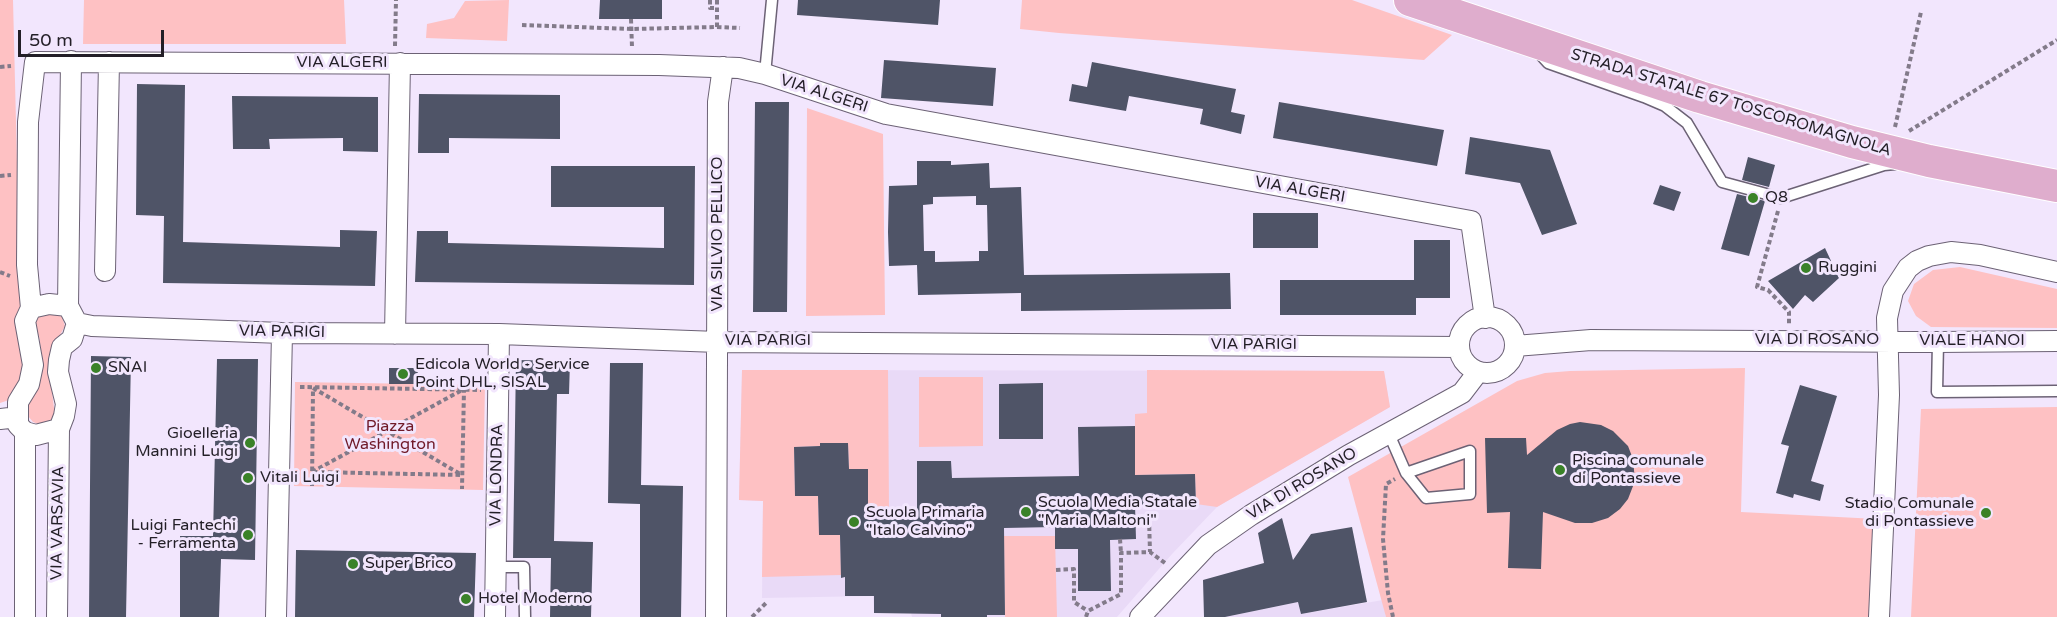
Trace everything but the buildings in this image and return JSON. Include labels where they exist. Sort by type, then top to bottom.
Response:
[{"type":"main road","name":"STRADA STATALE 67 TOSCOROMAGNOLA","points":[[1410,0],[1700,97],[1852,142],[1929,161],[2057,186]]},
{"type":"street","name":"VIA ALGERI","points":[[31,308],[27,265],[28,122],[35,62],[398,56],[731,67],[765,74],[886,114],[1470,221],[1485,318]]},
{"type":"street","points":[[395,334],[398,56]]},
{"type":"street","points":[[71,62],[72,315]]},
{"type":"street","points":[[105,271],[109,62]]},
{"type":"street","name":"VIA SILVIO PELLICO","points":[[716,617],[718,102],[731,67]]},
{"type":"street","name":"VIA DI ROSANO","points":[[1515,346],[1591,340],[1887,341],[1887,318],[1893,291],[1908,268],[1929,256],[1952,252],[1966,253],[2057,272]]},
{"type":"street","name":"VIA PARIGI","points":[[31,308],[49,304],[92,326],[282,333],[499,334],[718,342],[1459,347]]},
{"type":"street","name":"VIA VARSAVIA","points":[[25,617],[25,513],[14,423],[18,402],[29,384],[33,365],[25,321],[31,308]]},
{"type":"street","name":"VIA VARSAVIA","points":[[57,617],[59,429],[66,404],[58,372],[62,347],[72,339],[72,315]]},
{"type":"street","points":[[1485,318],[1494,319],[1509,328],[1515,346],[1506,366],[1493,373],[1478,372],[1467,365],[1461,354],[1459,341],[1465,329],[1477,320],[1485,318]]},
{"type":"street","points":[[276,617],[282,333]]},
{"type":"street","name":"VIA LONDRA","points":[[495,617],[499,334]]},
{"type":"street","name":"VIALE HANOI","points":[[1887,341],[2057,340]]},
{"type":"street","points":[[1879,617],[1889,395],[1887,341]]},
{"type":"street","name":"VIA DI ROSANO","points":[[1140,617],[1208,545],[1251,515],[1349,454],[1462,393],[1478,372]]},
{"type":"street","points":[[14,423],[36,435],[59,429]]},
{"type":"street","points":[[25,513],[58,512]]},
{"type":"street","points":[[1163,592],[1163,617]]},
{"type":"lane","points":[[765,74],[772,0]]},
{"type":"lane","points":[[1528,41],[1548,63],[1665,106],[1687,123],[1722,182],[1781,198],[1884,165],[1929,161]]},
{"type":"lane","points":[[1938,342],[1937,392],[2057,391]]},
{"type":"lane","points":[[1389,434],[1406,474],[1426,498],[1470,494],[1470,451],[1406,474]]},
{"type":"lane","points":[[496,567],[524,567],[525,617]]},
{"type":"path","points":[[396,0],[398,56]]},
{"type":"path","points":[[710,0],[710,8],[717,8]]},
{"type":"path","points":[[717,0],[717,27]]},
{"type":"path","points":[[1921,12],[1894,131],[1906,132],[2057,40]]},
{"type":"path","points":[[631,19],[632,45]]},
{"type":"path","points":[[522,25],[631,29],[740,28]]},
{"type":"path","points":[[0,67],[11,66]]},
{"type":"path","points":[[1781,198],[1757,287],[1768,290],[1790,312],[1789,324]]},
{"type":"path","points":[[295,386],[485,390]]},
{"type":"path","points":[[313,388],[463,476]]},
{"type":"path","points":[[312,486],[313,388]]},
{"type":"path","points":[[312,472],[464,389]]},
{"type":"path","points":[[462,489],[464,389]]},
{"type":"path","points":[[312,472],[463,476]]},
{"type":"path","points":[[1393,617],[1388,593],[1383,539],[1386,484],[1406,474]]},
{"type":"path","points":[[1135,519],[1149,518],[1149,552]]},
{"type":"path","points":[[1086,617],[1088,611],[1120,594],[1120,539]]},
{"type":"path","points":[[1121,553],[1149,552],[1170,568]]},
{"type":"path","points":[[1056,570],[1074,568],[1074,602],[1088,611]]},
{"type":"path","points":[[752,617],[767,602]]},
{"type":"shaded area","points":[[742,370],[1384,371],[1390,407],[1217,507],[1117,617],[912,617],[911,613],[874,613],[873,596],[762,598],[763,501],[739,500]]},
{"type":"shaded area","points":[[1383,600],[1386,617],[1225,617],[1298,602],[1301,614]]},
{"type":"green space","points":[[0,0],[13,0],[22,375],[17,393],[9,400],[0,403]]},
{"type":"green space","points":[[84,0],[344,0],[346,44],[83,44]]},
{"type":"green space","points":[[509,0],[507,41],[426,38],[427,24],[454,18],[465,1]]},
{"type":"green space","points":[[1022,0],[1352,0],[1452,35],[1424,60],[1059,33],[1020,29]]},
{"type":"green space","points":[[807,108],[883,134],[885,315],[806,316]]},
{"type":"green space","points":[[1960,267],[2057,289],[2057,328],[1931,327],[1916,316],[1908,301],[1914,284],[1933,270]]},
{"type":"green space","points":[[58,313],[65,326],[50,353],[50,376],[55,416],[48,423],[41,425],[33,422],[28,416],[27,407],[40,382],[43,364],[39,336],[34,331],[33,323],[41,314]]},
{"type":"green space","points":[[1745,368],[1741,512],[1877,519],[1871,617],[1386,617],[1348,477],[1517,381],[1545,373]]},
{"type":"green space","points":[[742,370],[888,370],[889,510],[868,510],[849,469],[848,443],[820,443],[820,446],[794,447],[795,495],[818,496],[819,535],[840,535],[841,575],[762,577],[763,501],[739,500]]},
{"type":"green space","points":[[1147,370],[1384,371],[1390,407],[1217,507],[1196,504],[1195,474],[1135,475],[1135,414],[1147,413]]},
{"type":"green space","points":[[919,377],[983,377],[983,446],[919,447]]},
{"type":"green space","name":"Piazza Washington","points":[[295,382],[485,385],[483,490],[294,486]]},
{"type":"green space","name":"Stadio Comunale di Pontassieve","points":[[2057,407],[2057,617],[1911,617],[1921,409]]},
{"type":"green space","points":[[1004,536],[1055,536],[1057,617],[1005,617]]},
{"type":"place","name":"Q8","points":[[1753,198]]},
{"type":"place","name":"Ruggini","points":[[1806,268]]},
{"type":"place","name":"SNAI","points":[[96,368]]},
{"type":"place","name":"Edicola World - Service Point DHL, SISAL","points":[[403,374]]},
{"type":"place","name":"Gioelleria Mannini Luigi","points":[[250,443]]},
{"type":"place","name":"Piscina comunale di Pontassieve","points":[[1560,470]]},
{"type":"place","name":"Vitali Luigi","points":[[248,478]]},
{"type":"place","name":"Scuola Media Statale \"Maria Maltoni\"","points":[[1026,512]]},
{"type":"place","name":"Stadio Comunale di Pontassieve","points":[[1986,513]]},
{"type":"place","name":"Scuola Primaria \"Italo Calvino\"","points":[[854,522]]},
{"type":"place","name":"Luigi Fantechi - Ferramenta","points":[[248,535]]},
{"type":"place","name":"Super Brico","points":[[353,564]]},
{"type":"place","name":"Hotel Moderno","points":[[466,599]]}]
